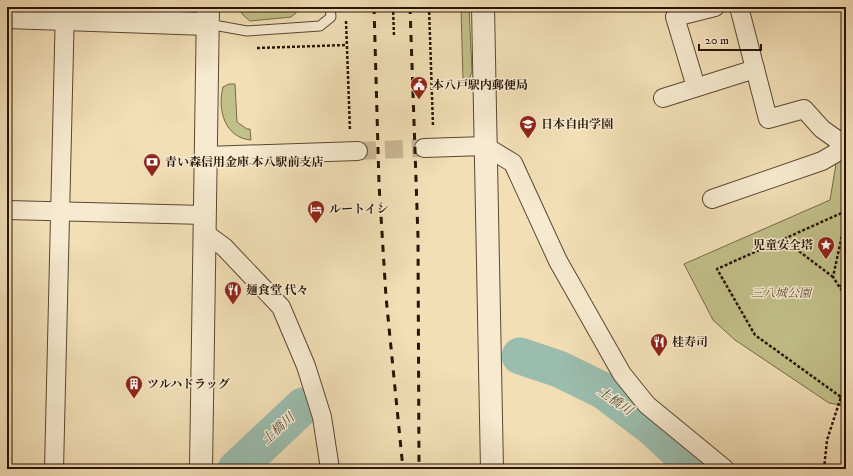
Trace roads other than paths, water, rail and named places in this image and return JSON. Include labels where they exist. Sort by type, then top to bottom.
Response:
[{"type":"street","points":[[483,7],[492,469]]},
{"type":"street","points":[[696,87],[670,12],[715,7]]},
{"type":"street","points":[[712,199],[822,161],[846,146],[822,129],[804,108],[768,118],[739,7]]},
{"type":"street","points":[[54,469],[65,13]]},
{"type":"street","points":[[7,18],[65,13],[207,16],[201,469]]},
{"type":"street","points":[[663,98],[755,69]]},
{"type":"street","points":[[424,148],[485,146],[513,163],[558,260],[622,374],[647,405],[725,469]]},
{"type":"street","points":[[206,156],[358,150]]},
{"type":"street","points":[[7,210],[60,212],[205,224],[224,247],[282,307],[306,366],[322,417],[330,469]]},
{"type":"lane","points":[[207,16],[247,31],[320,26],[331,17],[330,7]]},
{"type":"waterway","name":"土橋川","points":[[520,356],[559,369],[604,391],[653,428],[697,469]]},
{"type":"waterway","name":"土橋川","points":[[236,469],[303,406]]},
{"type":"tunnel","points":[[358,151],[424,148]]},
{"type":"railway","points":[[374,7],[379,184],[386,297],[403,469]]},
{"type":"railway","points":[[410,7],[418,237],[419,469]]},
{"type":"place","name":"本八戸駅内郵便局","points":[[419,100]]},
{"type":"place","name":"日本自由学園","points":[[528,139]]},
{"type":"place","name":"青い森信用金庫 本八駅前支店","points":[[152,177]]},
{"type":"place","name":"ルートイン","points":[[316,224]]},
{"type":"place","name":"児童安全塔","points":[[826,260]]},
{"type":"place","name":"麺食堂 代々","points":[[233,305]]},
{"type":"place","name":"桂寿司","points":[[659,357]]},
{"type":"place","name":"ツルハドラッグ","points":[[134,399]]},
{"type":"park label","name":"三八城公園","points":[[781,293]]}]
